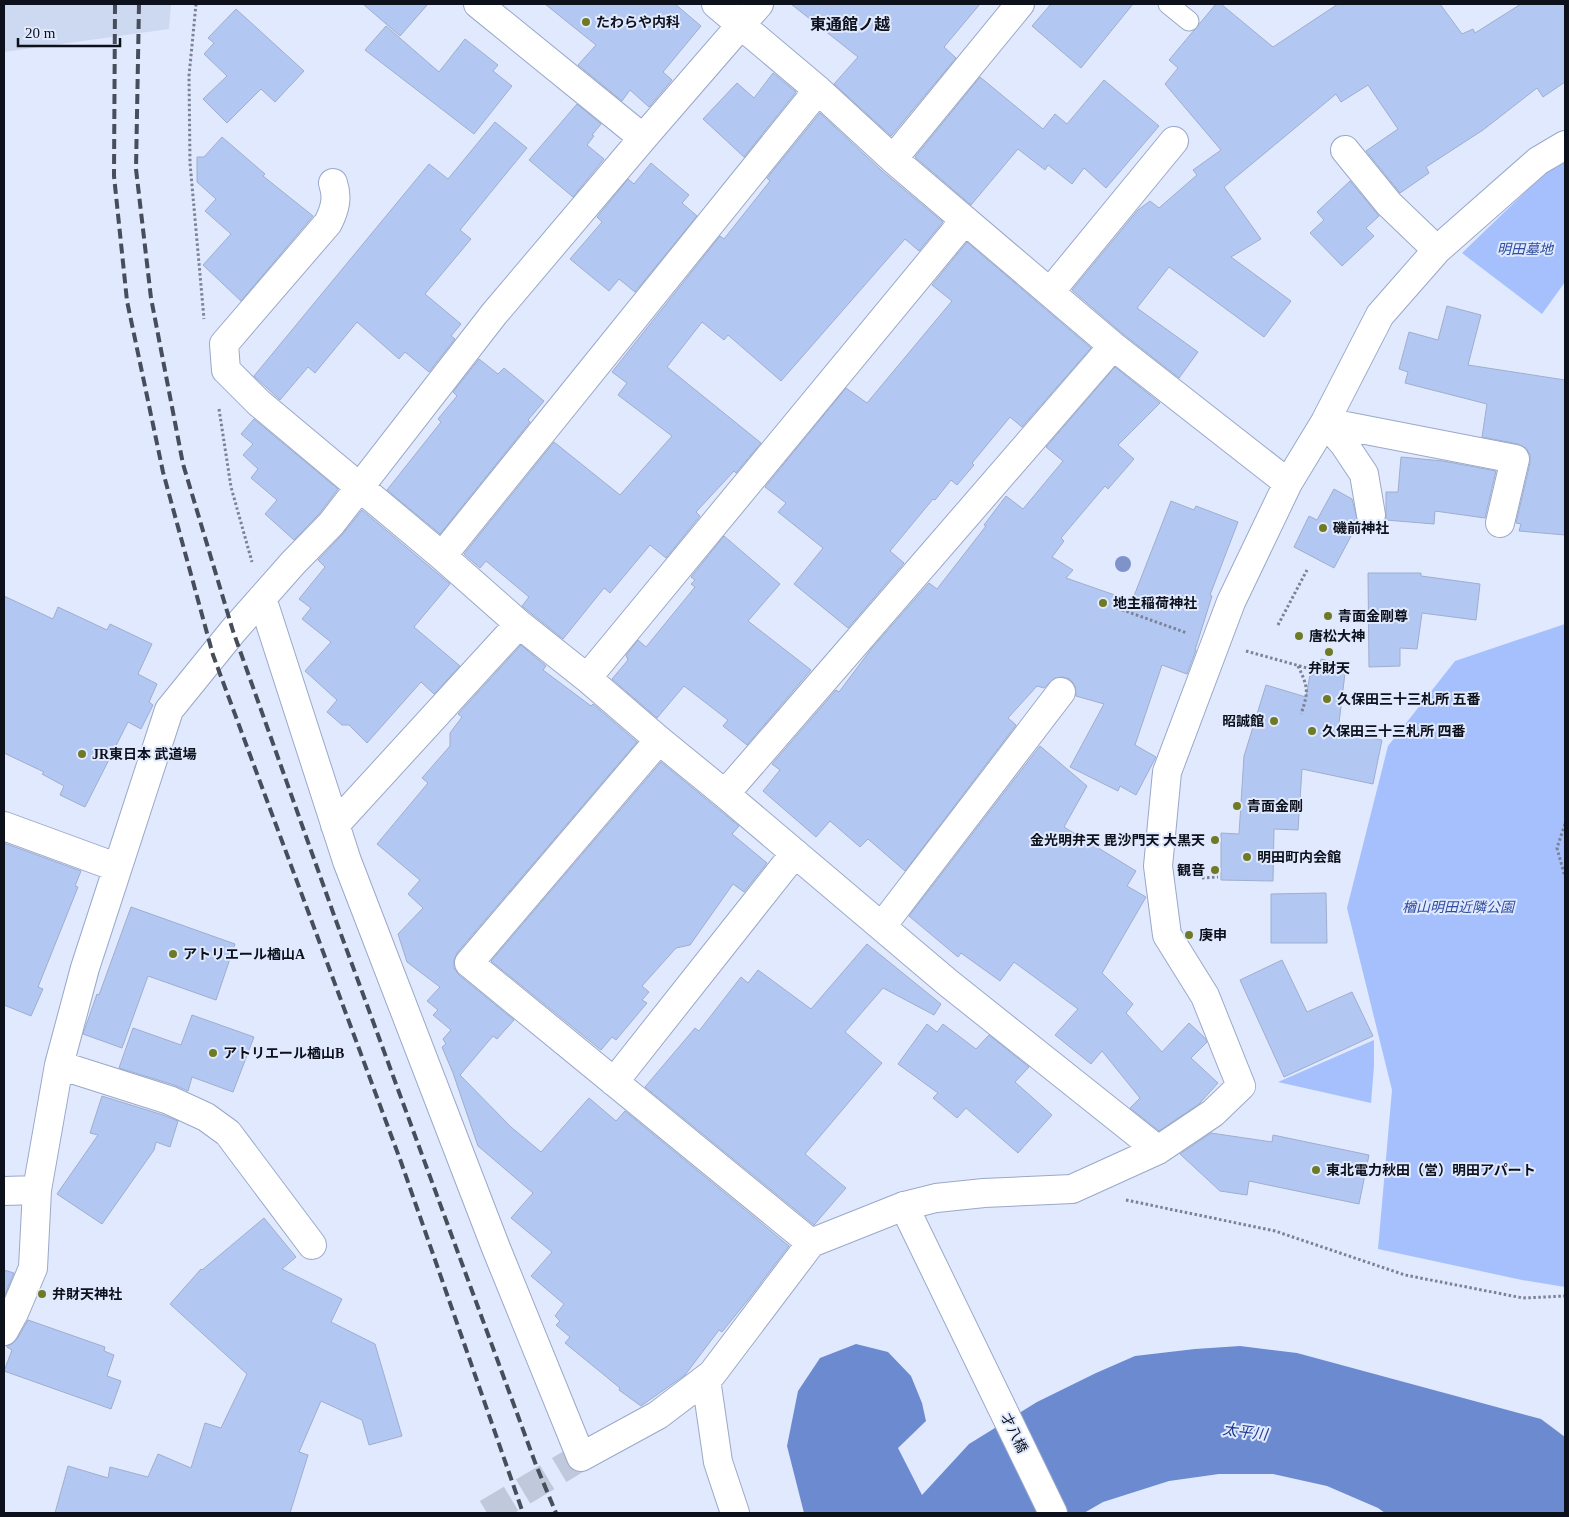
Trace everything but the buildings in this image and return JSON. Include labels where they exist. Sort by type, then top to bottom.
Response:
[{"type":"street","points":[[478,4],[643,138]]},
{"type":"street","points":[[716,4],[818,90],[893,159],[1113,346],[1288,483]]},
{"type":"street","points":[[4,1332],[33,1268],[37,1190],[59,1065],[85,968],[116,867],[169,710],[233,630],[331,524],[494,314],[759,4]]},
{"type":"street","points":[[893,159],[1020,4]]},
{"type":"street","points":[[442,556],[818,90]]},
{"type":"street","points":[[1050,292],[1174,141]]},
{"type":"street","points":[[262,598],[347,861],[496,1248],[581,1457],[658,1415],[712,1374],[811,1243],[904,1206],[936,1198],[984,1193],[1072,1189],[1158,1150],[1213,1113],[1241,1086],[1205,996],[1167,935],[1158,866],[1167,772],[1231,602],[1288,483],[1325,422],[1380,316],[1437,250],[1538,161],[1565,145]]},
{"type":"street","points":[[1345,150],[1389,204],[1437,250]]},
{"type":"street","points":[[333,183],[337,194],[335,208],[328,223],[224,344],[226,370],[259,403],[442,556],[519,624],[587,678],[947,982],[1158,1150]]},
{"type":"street","points":[[587,678],[965,220]]},
{"type":"street","points":[[725,794],[1113,346]]},
{"type":"street","points":[[1325,422],[1344,444],[1364,474],[1371,515]]},
{"type":"street","points":[[1325,422],[1515,459],[1500,524]]},
{"type":"street","points":[[335,825],[519,624]]},
{"type":"street","points":[[882,926],[1061,692]]},
{"type":"street","points":[[659,740],[469,963],[811,1243]]},
{"type":"street","points":[[4,826],[116,867]]},
{"type":"street","points":[[614,1082],[796,853]]},
{"type":"street","points":[[59,1065],[169,1100],[206,1117],[228,1133],[312,1245]]},
{"type":"street","points":[[4,1191],[37,1190]]},
{"type":"street","name":"才八橋","points":[[904,1206],[1054,1513]]},
{"type":"street","points":[[706,1379],[718,1462],[734,1513]]},
{"type":"lane","points":[[1168,4],[1189,21]]},
{"type":"path","points":[[196,4],[189,76],[190,163],[205,327]]},
{"type":"path","points":[[217,402],[231,487],[262,598]]},
{"type":"path","points":[[1278,626],[1307,570]]},
{"type":"path","points":[[1117,608],[1217,643]]},
{"type":"path","points":[[1265,656],[1307,668]]},
{"type":"path","points":[[1298,665],[1307,684],[1307,698],[1301,714]]},
{"type":"path","points":[[1565,824],[1557,848],[1565,877]]},
{"type":"path","points":[[1202,878],[1218,877]]},
{"type":"path","points":[[1120,1199],[1275,1231],[1405,1276],[1522,1298],[1565,1296]]},
{"type":"shaded area","points":[[4,4],[171,4],[169,29],[4,52]]},
{"type":"green space","name":"明田墓地","points":[[1565,160],[1565,282],[1542,314],[1462,253],[1549,169]]},
{"type":"green space","name":"楢山明田近隣公園","points":[[1565,624],[1565,1287],[1522,1280],[1378,1249],[1392,1090],[1347,908],[1388,746],[1455,661]]},
{"type":"green space","points":[[1374,1040],[1371,1103],[1278,1082]]},
{"type":"water","name":"太平川","points":[[856,1344],[888,1352],[911,1376],[922,1403],[926,1421],[898,1448],[922,1495],[969,1444],[1037,1402],[1096,1373],[1135,1356],[1240,1346],[1297,1353],[1541,1419],[1565,1437],[1565,1513],[1385,1513],[1378,1508],[1327,1486],[1273,1474],[1219,1474],[1169,1481],[1103,1502],[1084,1513],[804,1513],[787,1446],[798,1391],[820,1358]]},
{"type":"tunnel","points":[[487,1513],[581,1457]]},
{"type":"railway","points":[[115,4],[114,176],[127,301],[163,472],[213,655],[401,1162],[523,1513]]},
{"type":"railway","points":[[139,4],[136,169],[151,298],[183,464],[233,631],[335,918],[536,1465],[556,1513]]},
{"type":"place","name":"たわらや内科","points":[[586,22]]},
{"type":"place","name":"磯前神社","points":[[1323,528]]},
{"type":"place","name":"地主稲荷神社","points":[[1103,603]]},
{"type":"place","name":"青面金剛尊","points":[[1328,616]]},
{"type":"place","name":"唐松大神","points":[[1299,636]]},
{"type":"place","name":"弁財天","points":[[1329,652]]},
{"type":"place","name":"久保田三十三札所 五番","points":[[1327,699]]},
{"type":"place","name":"昭誠館","points":[[1274,721]]},
{"type":"place","name":"久保田三十三札所 四番","points":[[1312,731]]},
{"type":"place","name":"JR東日本 武道場","points":[[82,754]]},
{"type":"place","name":"青面金剛","points":[[1237,806]]},
{"type":"place","name":"金光明弁天 毘沙門天 大黒天","points":[[1215,840]]},
{"type":"place","name":"明田町内会館","points":[[1247,857]]},
{"type":"place","name":"観音","points":[[1215,870]]},
{"type":"place","name":"庚申","points":[[1189,935]]},
{"type":"place","name":"アトリエール楢山A","points":[[173,954]]},
{"type":"place","name":"アトリエール楢山B","points":[[213,1053]]},
{"type":"place","name":"東北電力秋田（営）明田アパート","points":[[1316,1170]]},
{"type":"place","name":"弁財天神社","points":[[42,1294]]},
{"type":"district","name":"東通館ノ越","points":[[850,24]]}]
